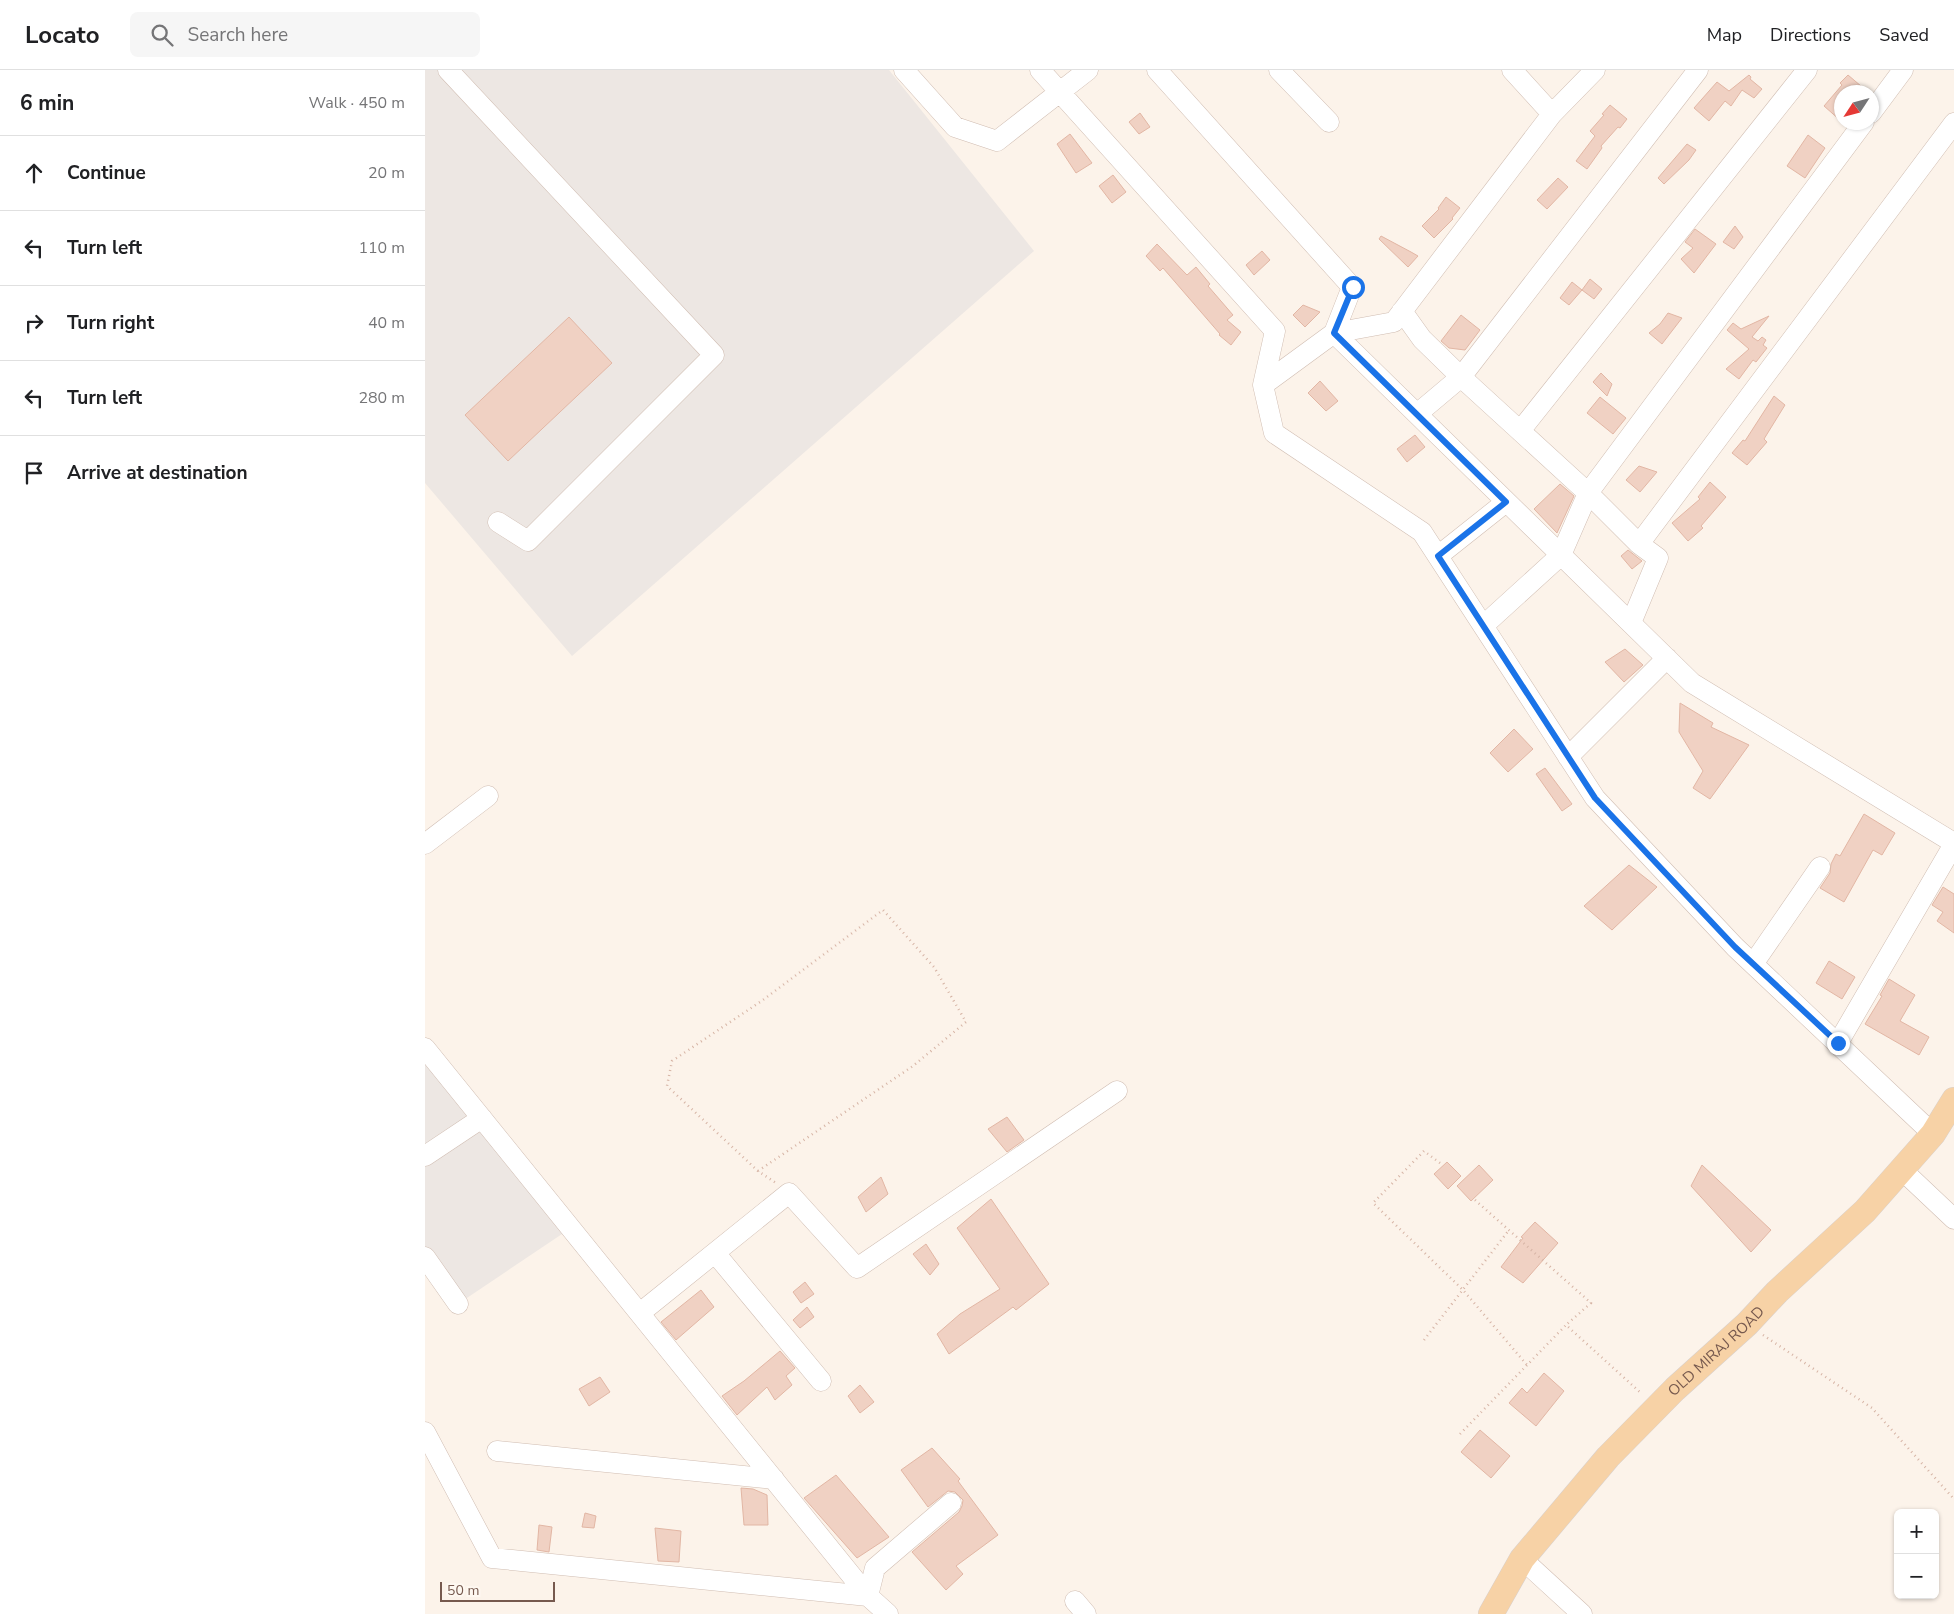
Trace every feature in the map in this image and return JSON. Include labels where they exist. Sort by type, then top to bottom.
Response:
[{"type":"main road","name":"OLD MIRAJ ROAD","points":[[1491,1614],[1522,1559],[1608,1457],[1659,1408],[1675,1389],[1747,1324],[1777,1292],[1865,1211],[1933,1134],[1954,1100]]},
{"type":"street","points":[[448,70],[714,355],[527,541],[498,522]]},
{"type":"street","points":[[904,70],[955,127],[997,141],[1088,70]]},
{"type":"street","points":[[1040,70],[1275,331],[1263,385],[1274,433],[1421,532],[1595,798],[1753,964],[1933,1134]]},
{"type":"street","points":[[1157,70],[1353,287],[1334,333]]},
{"type":"street","points":[[1279,70],[1329,122]]},
{"type":"street","points":[[1512,70],[1552,114]]},
{"type":"street","points":[[1263,385],[1334,333],[1394,322],[1552,114],[1595,70]]},
{"type":"street","points":[[1417,414],[1461,377],[1698,70]]},
{"type":"street","points":[[1519,431],[1807,70]]},
{"type":"street","points":[[1879,99],[1894,74]]},
{"type":"street","points":[[1639,544],[1954,124]]},
{"type":"street","points":[[1483,626],[1561,555],[1588,493],[1858,130]]},
{"type":"street","points":[[1402,311],[1422,339],[1461,377],[1588,493],[1639,544],[1658,558],[1631,623]]},
{"type":"street","points":[[1334,333],[1692,683],[1954,844],[1838,1043]]},
{"type":"street","points":[[1438,556],[1506,502]]},
{"type":"street","points":[[1568,757],[1667,658]]},
{"type":"street","points":[[425,844],[488,796]]},
{"type":"street","points":[[1753,964],[1820,867]]},
{"type":"street","points":[[425,1048],[868,1596],[888,1614]]},
{"type":"street","points":[[640,1314],[789,1192],[857,1268],[1117,1091]]},
{"type":"street","points":[[425,1156],[481,1118]]},
{"type":"street","points":[[1901,1169],[1954,1218]]},
{"type":"street","points":[[715,1253],[821,1381]]},
{"type":"street","points":[[425,1256],[458,1304]]},
{"type":"street","points":[[425,1432],[492,1558],[868,1596]]},
{"type":"street","points":[[497,1451],[774,1479]]},
{"type":"street","points":[[868,1596],[875,1568],[951,1503]]},
{"type":"street","points":[[1522,1559],[1582,1614]]},
{"type":"path","points":[[757,1171],[913,1066],[966,1022],[934,967],[883,910],[763,1000],[672,1061],[667,1086],[757,1171],[789,1192]]},
{"type":"path","points":[[1440,1163],[1424,1151],[1373,1203],[1463,1290],[1527,1365]]},
{"type":"path","points":[[1460,1434],[1566,1325],[1591,1303],[1475,1200]]},
{"type":"path","points":[[1424,1340],[1509,1230]]},
{"type":"path","points":[[1747,1324],[1872,1408],[1954,1499]]},
{"type":"path","points":[[1566,1325],[1659,1408]]},
{"type":"shaded area","points":[[425,70],[889,70],[1034,251],[572,656],[425,483]]},
{"type":"shaded area","points":[[425,1048],[571,1228],[458,1304],[425,1257]]},
{"type":"building","points":[[1749,75],[1750,79],[1762,89],[1754,98],[1742,90],[1731,106],[1725,101],[1709,121],[1694,108],[1717,82],[1729,91]]},
{"type":"building","points":[[1848,75],[1860,85],[1842,85],[1840,83]]},
{"type":"building","points":[[1834,94],[1834,115],[1824,106]]},
{"type":"building","points":[[1610,105],[1627,119],[1601,146],[1602,148],[1587,169],[1576,161],[1595,136],[1590,131]]},
{"type":"building","points":[[1140,113],[1150,127],[1139,134],[1129,122]]},
{"type":"building","points":[[1070,134],[1092,163],[1076,173],[1057,144]]},
{"type":"building","points":[[1808,135],[1825,148],[1805,178],[1787,166]]},
{"type":"building","points":[[1687,144],[1696,150],[1689,160],[1664,184],[1658,178]]},
{"type":"building","points":[[1113,175],[1126,192],[1112,203],[1099,186]]},
{"type":"building","points":[[1558,178],[1568,187],[1547,209],[1537,200]]},
{"type":"building","points":[[1446,197],[1460,208],[1453,219],[1434,238],[1422,226],[1439,209]]},
{"type":"building","points":[[1735,226],[1743,237],[1734,249],[1723,242]]},
{"type":"building","points":[[1695,229],[1716,244],[1694,273],[1681,259],[1693,248],[1685,242]]},
{"type":"building","points":[[1381,236],[1418,256],[1408,267],[1379,239]]},
{"type":"building","points":[[1157,244],[1187,275],[1196,267],[1210,284],[1208,286],[1233,315],[1227,320],[1241,332],[1231,345],[1219,335],[1163,268],[1160,271],[1146,256]]},
{"type":"building","points":[[1262,251],[1270,260],[1254,275],[1246,265]]},
{"type":"building","points":[[1590,279],[1602,289],[1594,299],[1582,290]]},
{"type":"building","points":[[1572,282],[1582,290],[1569,305],[1560,298]]},
{"type":"building","points":[[1303,305],[1320,312],[1305,327],[1293,315]]},
{"type":"building","points":[[1668,313],[1682,318],[1662,344],[1649,333],[1660,324]]},
{"type":"building","points":[[1461,315],[1480,330],[1465,350],[1449,348],[1441,341]]},
{"type":"building","points":[[1769,316],[1752,337],[1758,341],[1762,337],[1766,340],[1763,345],[1767,348],[1756,362],[1753,360],[1739,379],[1726,369],[1749,349],[1727,330],[1733,323],[1741,329]]},
{"type":"building","points":[[569,317],[612,363],[508,461],[465,415]]},
{"type":"building","points":[[1601,373],[1612,384],[1607,396],[1593,382]]},
{"type":"building","points":[[1320,381],[1338,401],[1326,411],[1308,393]]},
{"type":"building","points":[[1774,396],[1785,405],[1764,439],[1767,442],[1747,465],[1732,453],[1743,440],[1745,441]]},
{"type":"building","points":[[1600,397],[1626,418],[1613,434],[1587,413]]},
{"type":"building","points":[[1415,435],[1425,447],[1407,462],[1397,449]]},
{"type":"building","points":[[1639,466],[1657,472],[1640,492],[1626,480]]},
{"type":"building","points":[[1710,482],[1726,497],[1701,526],[1703,528],[1688,541],[1672,523],[1700,499],[1698,497]]},
{"type":"building","points":[[1560,484],[1574,496],[1557,533],[1534,509]]},
{"type":"building","points":[[1628,550],[1642,561],[1632,569],[1621,556]]},
{"type":"building","points":[[1625,649],[1643,665],[1624,682],[1605,662]]},
{"type":"building","points":[[1680,703],[1713,723],[1711,727],[1749,745],[1710,799],[1693,788],[1703,771],[1679,732]]},
{"type":"building","points":[[1514,729],[1533,749],[1508,772],[1490,753]]},
{"type":"building","points":[[1545,768],[1572,804],[1562,811],[1536,774]]},
{"type":"building","points":[[1864,814],[1895,833],[1882,855],[1873,850],[1844,902],[1820,888],[1830,873],[1831,864],[1836,854],[1840,856]]},
{"type":"building","points":[[1629,865],[1657,887],[1612,930],[1584,906]]},
{"type":"building","points":[[1943,887],[1954,894],[1954,933],[1937,921],[1943,912],[1932,905]]},
{"type":"building","points":[[1829,961],[1855,977],[1842,999],[1816,983]]},
{"type":"building","points":[[1889,979],[1915,995],[1900,1021],[1929,1037],[1919,1055],[1865,1024],[1882,996],[1880,995]]},
{"type":"building","points":[[1007,1117],[1024,1140],[1007,1152],[988,1129]]},
{"type":"building","points":[[1447,1162],[1461,1176],[1448,1189],[1434,1174]]},
{"type":"building","points":[[1479,1165],[1493,1180],[1471,1201],[1457,1186]]},
{"type":"building","points":[[1702,1165],[1771,1230],[1751,1252],[1691,1186]]},
{"type":"building","points":[[881,1177],[888,1194],[866,1212],[858,1197]]},
{"type":"building","points":[[991,1199],[1049,1284],[1016,1310],[1013,1307],[949,1354],[937,1334],[960,1314],[1000,1289],[957,1228]]},
{"type":"building","points":[[1535,1222],[1558,1243],[1523,1283],[1501,1267],[1523,1238],[1521,1237]]},
{"type":"building","points":[[926,1244],[939,1264],[930,1275],[913,1254]]},
{"type":"building","points":[[805,1282],[814,1294],[801,1303],[793,1292]]},
{"type":"building","points":[[701,1290],[714,1307],[676,1340],[661,1322]]},
{"type":"building","points":[[807,1307],[814,1317],[800,1328],[793,1320]]},
{"type":"building","points":[[780,1351],[795,1368],[786,1376],[792,1385],[775,1400],[767,1387],[737,1415],[722,1396],[744,1381]]},
{"type":"building","points":[[1544,1373],[1564,1391],[1536,1426],[1509,1403],[1522,1388],[1527,1393]]},
{"type":"building","points":[[600,1377],[610,1392],[589,1406],[579,1389]]},
{"type":"building","points":[[860,1385],[874,1402],[860,1413],[848,1396]]},
{"type":"building","points":[[1480,1430],[1510,1456],[1491,1478],[1461,1452]]},
{"type":"building","points":[[932,1448],[960,1479],[958,1481],[998,1535],[956,1566],[963,1574],[946,1590],[912,1552],[959,1512],[963,1500],[955,1492],[948,1491],[928,1507],[901,1470]]},
{"type":"building","points":[[836,1475],[889,1537],[857,1558],[804,1498]]},
{"type":"building","points":[[741,1488],[753,1489],[767,1495],[768,1525],[744,1525]]},
{"type":"building","points":[[585,1513],[596,1516],[594,1528],[582,1527]]},
{"type":"building","points":[[539,1525],[552,1527],[549,1552],[537,1550]]},
{"type":"building","points":[[655,1528],[681,1531],[679,1562],[658,1561]]},
{"type":"route","points":[[1353,287],[1334,333],[1506,502],[1438,556],[1595,798],[1735,947],[1838,1043]]}]
